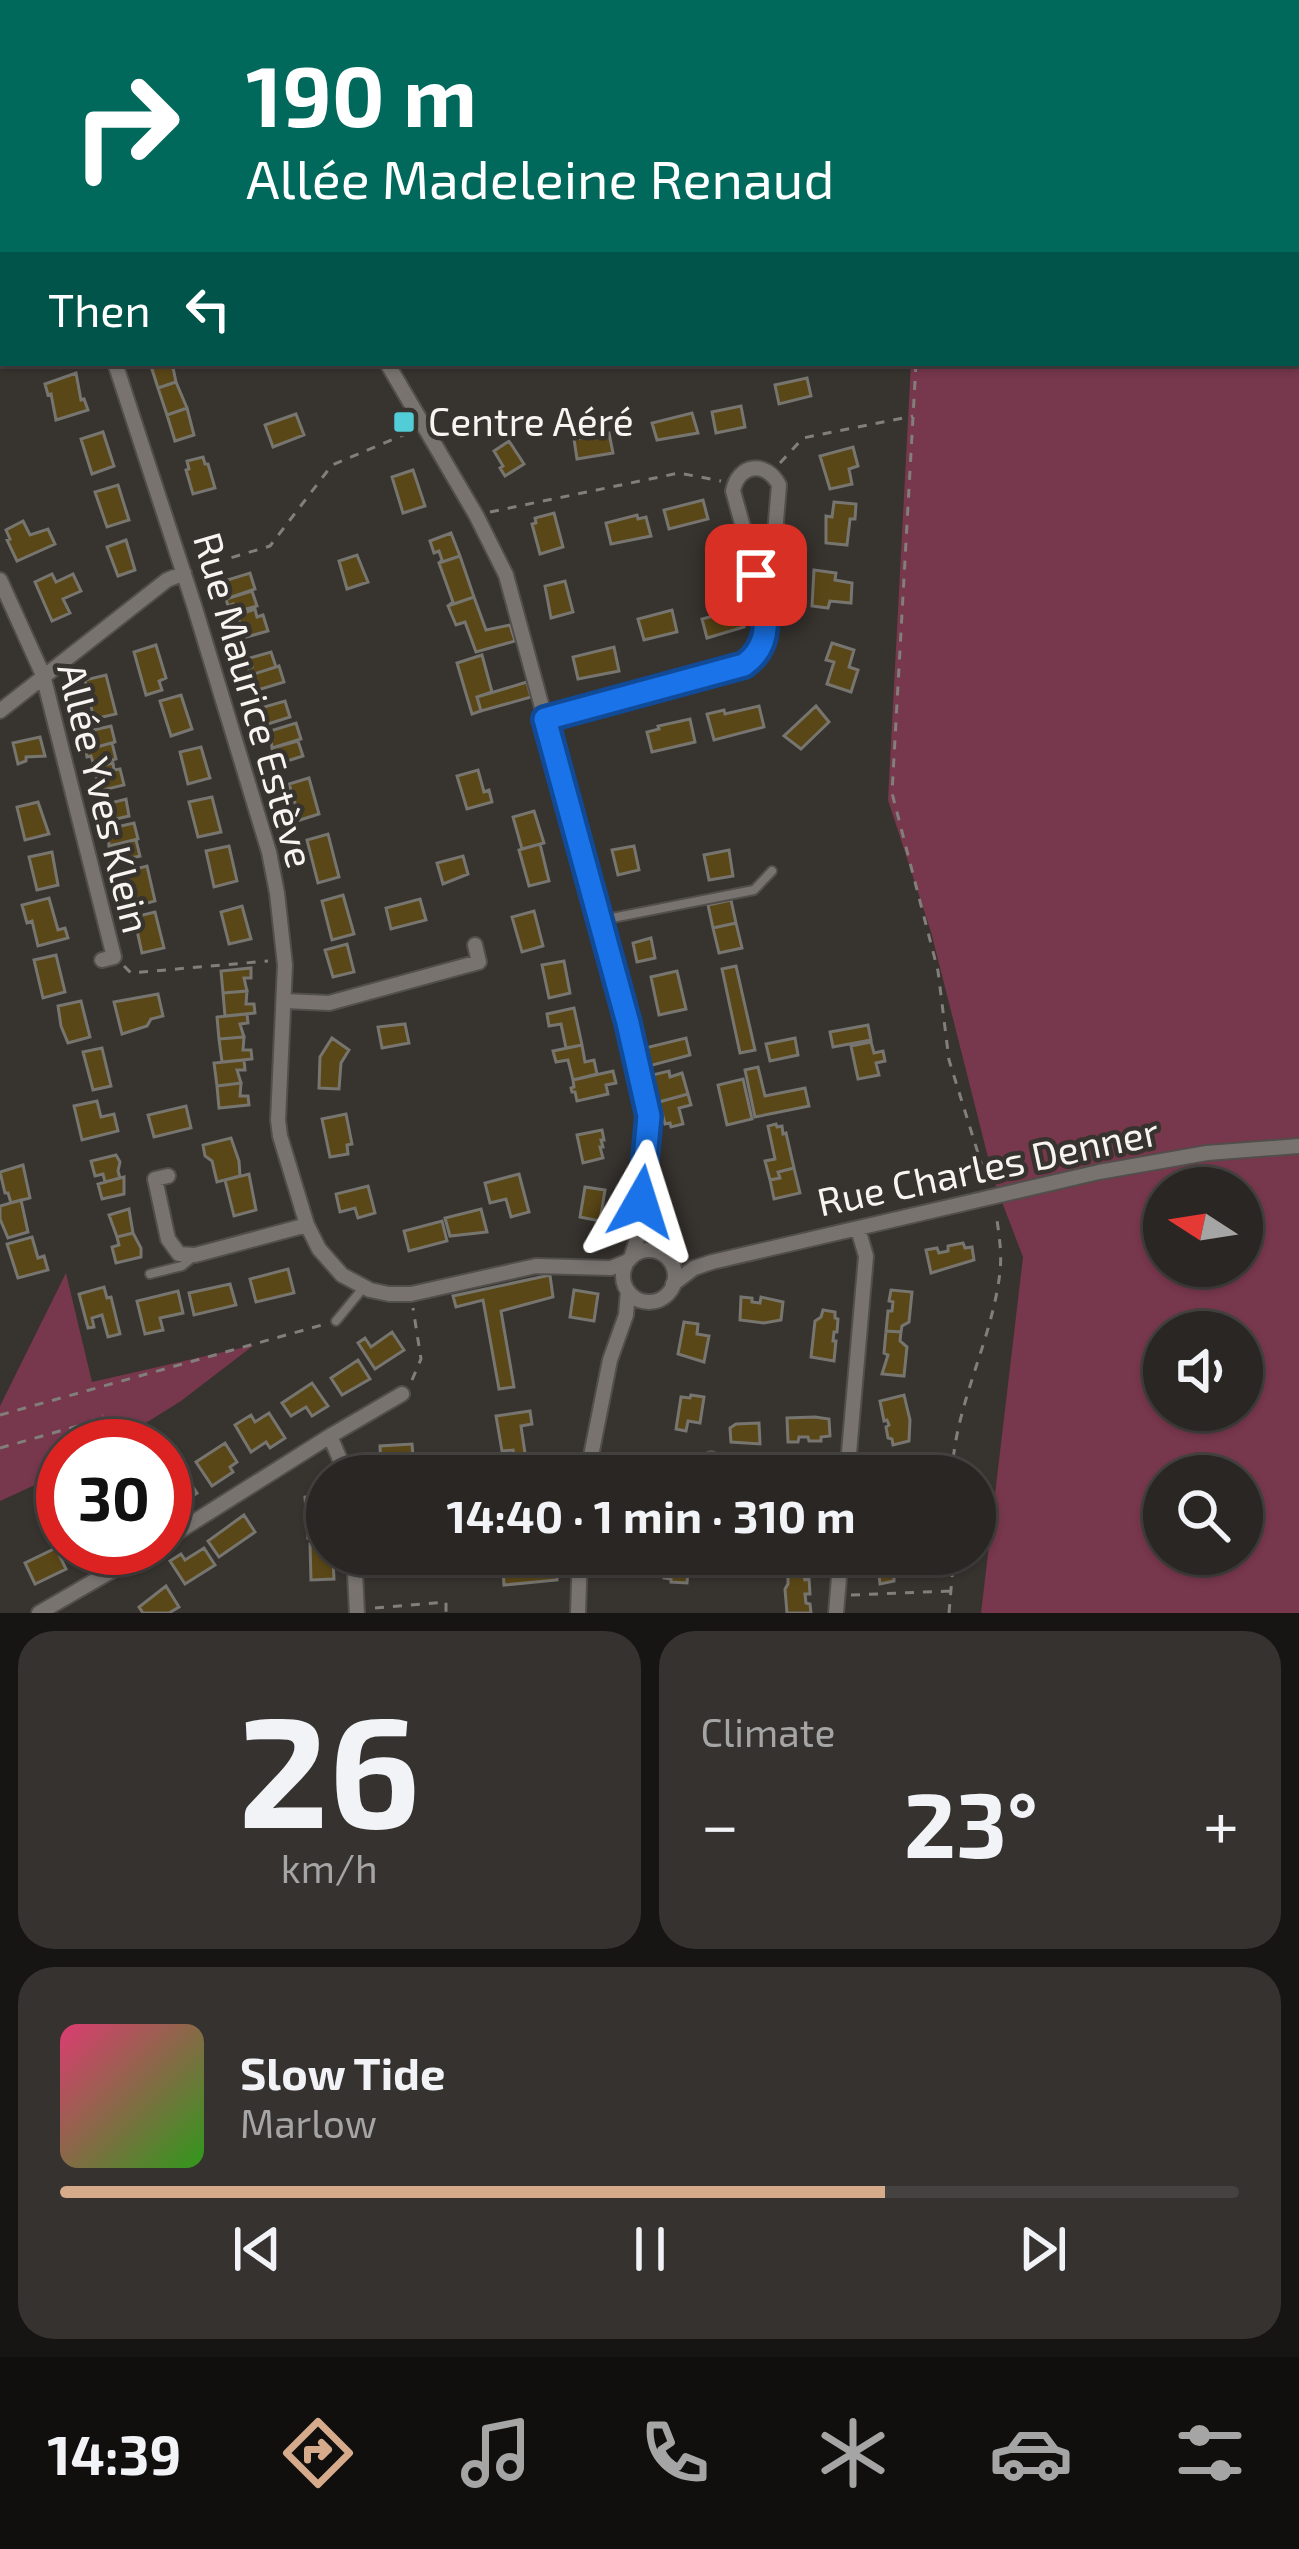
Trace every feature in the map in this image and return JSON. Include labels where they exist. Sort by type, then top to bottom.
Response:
[{"type":"street","name":"Rue Maurice Estève","points":[[116,366],[260,820],[277,893],[285,1001],[280,1136],[307,1226],[330,1263],[364,1288]]},
{"type":"street","points":[[389,366],[506,575],[649,1116],[642,1223],[624,1268],[626,1315],[610,1360],[591,1455]]},
{"type":"street","points":[[545,719],[744,665],[753,658],[768,617],[779,485],[771,473],[756,467],[746,470],[733,491],[768,617]]},
{"type":"street","points":[[0,711],[167,580],[184,573]]},
{"type":"street","name":"Allée Yves Klein","points":[[0,580],[43,675],[108,958]]},
{"type":"street","points":[[285,1001],[329,1003],[479,962],[475,944]]},
{"type":"street","name":"Rue Charles Denner","points":[[673,1284],[694,1268],[1100,1172],[1208,1153],[1299,1146]]},
{"type":"street","points":[[168,1176],[155,1179],[168,1239],[179,1254],[195,1256],[307,1226]]},
{"type":"street","points":[[626,1315],[663,1298],[673,1284],[674,1276],[642,1223]]},
{"type":"street","points":[[849,1455],[866,1256],[858,1229]]},
{"type":"street","points":[[364,1288],[411,1294],[536,1266],[611,1268],[644,1251],[694,1268]]},
{"type":"street","points":[[611,1268],[646,1302]]},
{"type":"street","points":[[192,1523],[402,1394]]},
{"type":"street","points":[[330,1436],[338,1455]]},
{"type":"street","points":[[39,1613],[104,1575]]},
{"type":"street","points":[[355,1575],[357,1612]]},
{"type":"street","points":[[578,1613],[579,1575]]},
{"type":"street","points":[[836,1613],[839,1575]]},
{"type":"lane","points":[[600,921],[754,890],[772,871]]},
{"type":"lane","points":[[150,1274],[182,1266],[195,1256]]},
{"type":"lane","points":[[336,1321],[364,1288]]},
{"type":"path","points":[[916,366],[892,793],[938,971],[949,1060],[993,1196],[1000,1269],[953,1455]]},
{"type":"path","points":[[771,473],[803,439],[913,416]]},
{"type":"path","points":[[184,573],[270,546],[332,465],[423,427]]},
{"type":"path","points":[[476,515],[679,473],[734,484]]},
{"type":"path","points":[[108,958],[131,973],[277,960],[283,948]]},
{"type":"path","points":[[402,1394],[421,1359],[411,1294]]},
{"type":"path","points":[[0,1415],[336,1321]]},
{"type":"path","points":[[0,1448],[104,1415]]},
{"type":"path","points":[[949,1613],[952,1575]]},
{"type":"path","points":[[838,1595],[951,1591]]},
{"type":"path","points":[[357,1612],[446,1602],[446,1613]]},
{"type":"shaded area","points":[[911,366],[1299,366],[1299,1613],[981,1613],[985,1575],[996,1575],[996,1486],[1023,1257],[994,1181],[931,932],[888,800]]},
{"type":"shaded area","points":[[66,1273],[92,1382],[254,1345],[152,1419],[36,1419],[36,1484],[0,1501],[0,1406]]},
{"type":"building","points":[[151,366],[173,366],[176,382],[158,388]]},
{"type":"building","points":[[76,373],[88,410],[56,420],[45,384]]},
{"type":"building","points":[[807,378],[811,396],[779,404],[775,385]]},
{"type":"building","points":[[176,382],[187,408],[167,415],[158,388]]},
{"type":"building","points":[[741,406],[745,427],[716,433],[712,412]]},
{"type":"building","points":[[187,408],[194,435],[175,441],[167,415]]},
{"type":"building","points":[[692,413],[698,433],[657,440],[652,423]]},
{"type":"building","points":[[296,414],[304,435],[273,447],[265,425]]},
{"type":"building","points":[[103,432],[114,466],[92,474],[81,439]]},
{"type":"building","points":[[609,433],[613,453],[577,459],[574,439]]},
{"type":"building","points":[[509,441],[524,464],[505,476],[494,451]]},
{"type":"building","points":[[853,447],[858,466],[849,469],[852,484],[830,489],[820,456]]},
{"type":"building","points":[[203,457],[215,488],[193,494],[187,461]]},
{"type":"building","points":[[413,470],[425,506],[403,513],[392,477]]},
{"type":"building","points":[[118,485],[129,520],[107,527],[95,492]]},
{"type":"building","points":[[703,500],[708,519],[669,529],[664,510]]},
{"type":"building","points":[[834,502],[856,504],[847,545],[826,543],[826,516],[832,517]]},
{"type":"building","points":[[554,513],[563,547],[540,554],[532,524],[535,518]]},
{"type":"building","points":[[637,515],[638,519],[646,517],[651,536],[611,544],[606,523]]},
{"type":"building","points":[[23,521],[30,535],[48,529],[55,544],[17,561],[6,530]]},
{"type":"building","points":[[451,533],[460,556],[439,563],[439,551],[434,553],[430,541]]},
{"type":"building","points":[[126,540],[135,570],[118,576],[107,547]]},
{"type":"building","points":[[357,555],[368,582],[347,589],[339,561]]},
{"type":"building","points":[[460,556],[474,597],[448,606],[453,602],[439,563]]},
{"type":"building","points":[[814,570],[836,573],[835,580],[852,583],[851,603],[830,601],[828,608],[812,606]]},
{"type":"building","points":[[250,573],[255,589],[226,599],[224,581]]},
{"type":"building","points":[[52,574],[56,582],[73,574],[81,591],[63,599],[70,613],[52,621],[35,582]]},
{"type":"building","points":[[565,581],[573,612],[551,618],[545,586]]},
{"type":"building","points":[[252,591],[257,606],[235,612],[233,604],[228,606],[226,599]]},
{"type":"building","points":[[474,597],[486,630],[510,625],[515,641],[476,652],[465,622],[456,625],[448,606]]},
{"type":"building","points":[[255,609],[257,617],[263,615],[268,631],[243,638],[238,615]]},
{"type":"building","points":[[739,609],[744,627],[707,638],[702,619]]},
{"type":"building","points":[[672,610],[677,632],[644,640],[638,619]]},
{"type":"building","points":[[832,643],[854,650],[849,667],[858,670],[851,692],[827,684],[834,662],[826,660]]},
{"type":"building","points":[[156,645],[166,678],[159,681],[162,690],[146,695],[134,652]]},
{"type":"building","points":[[614,647],[619,671],[578,679],[573,657]]},
{"type":"building","points":[[271,652],[276,667],[251,675],[250,658]]},
{"type":"building","points":[[482,655],[492,692],[477,697],[481,711],[472,714],[457,663]]},
{"type":"building","points":[[279,666],[284,682],[258,690],[251,675]]},
{"type":"building","points":[[106,675],[116,714],[94,719],[85,680]]},
{"type":"building","points":[[527,682],[531,697],[481,711],[477,697]]},
{"type":"building","points":[[181,695],[192,729],[171,736],[160,701]]},
{"type":"building","points":[[285,701],[290,717],[265,725],[264,707]]},
{"type":"building","points":[[759,706],[764,727],[714,740],[707,714]]},
{"type":"building","points":[[816,706],[829,722],[801,749],[784,736]]},
{"type":"building","points":[[690,719],[695,742],[652,752],[647,732]]},
{"type":"building","points":[[296,723],[301,739],[272,748],[270,731]]},
{"type":"building","points":[[111,726],[115,742],[86,750],[85,732]]},
{"type":"building","points":[[40,737],[45,756],[26,757],[18,764],[13,743]]},
{"type":"building","points":[[298,741],[303,756],[281,763],[272,748]]},
{"type":"building","points":[[112,743],[116,759],[94,765],[91,756],[87,757],[86,750]]},
{"type":"building","points":[[201,747],[210,778],[188,784],[180,752]]},
{"type":"building","points":[[113,763],[124,785],[99,791],[95,767]]},
{"type":"building","points":[[478,770],[492,802],[467,809],[457,776]]},
{"type":"building","points":[[309,778],[319,814],[300,820],[289,784]]},
{"type":"building","points":[[212,797],[221,832],[198,837],[189,802]]},
{"type":"building","points":[[126,799],[129,816],[103,822],[103,805]]},
{"type":"building","points":[[38,802],[49,834],[25,840],[17,807]]},
{"type":"building","points":[[534,811],[544,843],[522,849],[513,817]]},
{"type":"building","points":[[134,823],[138,839],[109,846],[108,829]]},
{"type":"building","points":[[328,834],[339,877],[318,883],[307,840]]},
{"type":"building","points":[[138,839],[140,856],[117,861],[115,852],[111,853],[109,846]]},
{"type":"building","points":[[540,844],[549,881],[529,886],[519,850]]},
{"type":"building","points":[[229,846],[237,881],[214,887],[206,851]]},
{"type":"building","points":[[634,846],[639,870],[618,875],[612,850]]},
{"type":"building","points":[[729,850],[733,876],[709,880],[704,855]]},
{"type":"building","points":[[52,852],[58,885],[37,890],[29,857]]},
{"type":"building","points":[[463,856],[468,874],[443,884],[437,863]]},
{"type":"building","points":[[147,866],[155,901],[133,907],[124,872]]},
{"type":"building","points":[[343,895],[354,934],[332,940],[322,901]]},
{"type":"building","points":[[49,898],[58,930],[65,928],[68,938],[38,946],[22,905]]},
{"type":"building","points":[[420,899],[426,920],[391,929],[386,908]]},
{"type":"building","points":[[731,900],[736,923],[713,928],[708,905]]},
{"type":"building","points":[[242,906],[251,939],[229,944],[221,912]]},
{"type":"building","points":[[534,911],[543,946],[522,952],[512,917]]},
{"type":"building","points":[[155,912],[164,948],[142,953],[130,918]]},
{"type":"building","points":[[736,923],[742,948],[719,953],[713,928]]},
{"type":"building","points":[[651,938],[655,958],[637,962],[633,943]]},
{"type":"building","points":[[347,944],[354,972],[333,977],[325,950]]},
{"type":"building","points":[[56,955],[65,992],[43,998],[34,960]]},
{"type":"building","points":[[564,961],[570,993],[549,998],[542,965]]},
{"type":"building","points":[[736,966],[755,1050],[740,1053],[722,969]]},
{"type":"building","points":[[251,968],[251,978],[244,978],[247,991],[223,993],[221,971]]},
{"type":"building","points":[[677,971],[686,1009],[659,1015],[651,977]]},
{"type":"building","points":[[247,991],[246,1004],[254,1004],[255,1013],[225,1016],[223,993]]},
{"type":"building","points":[[158,994],[163,1016],[122,1034],[114,1002]]},
{"type":"building","points":[[81,1001],[90,1037],[68,1043],[58,1006]]},
{"type":"building","points":[[574,1008],[582,1045],[566,1048],[561,1024],[549,1026],[547,1014]]},
{"type":"building","points":[[247,1014],[248,1023],[240,1024],[244,1037],[219,1039],[217,1017]]},
{"type":"building","points":[[405,1024],[409,1043],[382,1048],[378,1027]]},
{"type":"building","points":[[868,1025],[871,1040],[833,1047],[830,1032]]},
{"type":"building","points":[[244,1037],[243,1050],[251,1050],[252,1059],[222,1062],[219,1039]]},
{"type":"building","points":[[332,1038],[349,1050],[341,1063],[339,1089],[319,1088],[320,1057]]},
{"type":"building","points":[[686,1038],[690,1055],[649,1066],[645,1048]]},
{"type":"building","points":[[795,1038],[798,1055],[770,1061],[766,1044]]},
{"type":"building","points":[[871,1042],[874,1053],[883,1051],[885,1061],[876,1063],[879,1075],[858,1079],[851,1046]]},
{"type":"building","points":[[582,1045],[585,1062],[594,1060],[597,1074],[573,1080],[568,1060],[556,1062],[553,1051]]},
{"type":"building","points":[[102,1048],[111,1086],[93,1090],[83,1052]]},
{"type":"building","points":[[244,1060],[245,1070],[237,1070],[241,1083],[217,1086],[214,1063]]},
{"type":"building","points":[[758,1067],[765,1096],[805,1088],[809,1106],[755,1117],[745,1070]]},
{"type":"building","points":[[613,1071],[616,1083],[606,1085],[608,1094],[577,1101],[573,1080]]},
{"type":"building","points":[[669,1071],[670,1077],[682,1073],[688,1094],[659,1102],[652,1075]]},
{"type":"building","points":[[743,1079],[752,1119],[727,1125],[718,1085]]},
{"type":"building","points":[[241,1083],[240,1096],[248,1096],[249,1105],[219,1108],[217,1086]]},
{"type":"building","points":[[688,1094],[691,1105],[679,1108],[683,1124],[665,1124],[659,1102]]},
{"type":"building","points":[[97,1101],[101,1117],[114,1114],[118,1131],[82,1140],[74,1106]]},
{"type":"building","points":[[186,1106],[191,1128],[154,1137],[148,1115]]},
{"type":"building","points":[[346,1114],[352,1144],[347,1145],[348,1154],[330,1157],[322,1119]]},
{"type":"building","points":[[776,1124],[786,1133],[794,1168],[770,1180],[765,1161],[775,1159],[768,1126]]},
{"type":"building","points":[[602,1130],[603,1158],[583,1163],[577,1135]]},
{"type":"building","points":[[231,1138],[240,1176],[217,1182],[203,1145]]},
{"type":"building","points":[[116,1155],[120,1178],[105,1182],[103,1174],[95,1176],[91,1161]]},
{"type":"building","points":[[23,1165],[30,1198],[11,1203],[0,1172]]},
{"type":"building","points":[[794,1168],[800,1193],[774,1199],[770,1180]]},
{"type":"building","points":[[249,1174],[256,1210],[234,1216],[225,1180]]},
{"type":"building","points":[[519,1174],[529,1212],[511,1217],[506,1199],[490,1203],[485,1183]]},
{"type":"building","points":[[124,1177],[124,1194],[102,1199],[98,1184]]},
{"type":"building","points":[[368,1186],[375,1213],[358,1218],[355,1208],[340,1212],[336,1194]]},
{"type":"building","points":[[585,1187],[605,1190],[600,1221],[580,1217]]},
{"type":"building","points":[[21,1200],[28,1232],[8,1238],[0,1206]]},
{"type":"building","points":[[129,1209],[133,1233],[117,1237],[109,1215]]},
{"type":"building","points":[[481,1209],[487,1232],[450,1236],[445,1218]]},
{"type":"building","points":[[442,1221],[447,1241],[409,1251],[404,1231]]},
{"type":"building","points":[[133,1233],[141,1257],[116,1263],[112,1247],[119,1245],[117,1237]]},
{"type":"building","points":[[32,1237],[38,1258],[44,1256],[48,1270],[18,1278],[7,1244]]},
{"type":"building","points":[[963,1243],[965,1248],[972,1247],[974,1260],[931,1273],[926,1250],[937,1248],[939,1253]]},
{"type":"building","points":[[288,1269],[294,1293],[256,1302],[250,1279]]},
{"type":"building","points":[[550,1275],[553,1297],[501,1311],[514,1387],[499,1389],[483,1300],[456,1307],[453,1296]]},
{"type":"building","points":[[230,1284],[236,1305],[194,1315],[189,1293]]},
{"type":"building","points":[[104,1287],[120,1334],[108,1337],[102,1315],[92,1318],[94,1327],[88,1328],[79,1294]]},
{"type":"building","points":[[574,1290],[598,1294],[594,1321],[570,1317]]},
{"type":"building","points":[[891,1290],[912,1292],[909,1322],[901,1332],[886,1331]]},
{"type":"building","points":[[178,1291],[183,1313],[160,1318],[163,1330],[145,1334],[137,1301]]},
{"type":"building","points":[[741,1297],[760,1303],[761,1297],[783,1302],[781,1320],[740,1320]]},
{"type":"building","points":[[823,1310],[835,1312],[838,1319],[834,1361],[811,1357],[815,1321]]},
{"type":"building","points":[[684,1322],[698,1324],[697,1334],[709,1336],[704,1362],[678,1354]]},
{"type":"building","points":[[886,1331],[901,1332],[900,1341],[907,1347],[904,1376],[882,1374],[888,1355],[884,1353]]},
{"type":"building","points":[[392,1332],[404,1350],[375,1369],[358,1343],[365,1338],[371,1347]]},
{"type":"building","points":[[358,1360],[370,1379],[342,1395],[331,1378]]},
{"type":"building","points":[[312,1383],[328,1406],[312,1416],[306,1407],[291,1416],[282,1403]]},
{"type":"building","points":[[904,1395],[909,1441],[893,1445],[880,1401]]},
{"type":"building","points":[[681,1397],[704,1397],[700,1423],[688,1421],[686,1431],[676,1429]]},
{"type":"building","points":[[530,1411],[532,1424],[521,1426],[525,1453],[502,1451],[496,1416]]},
{"type":"building","points":[[269,1413],[285,1438],[251,1452],[235,1425],[251,1415],[255,1422]]},
{"type":"building","points":[[787,1418],[829,1419],[830,1436],[821,1441],[799,1437],[798,1442],[788,1442]]},
{"type":"building","points":[[759,1423],[760,1444],[731,1442],[730,1428]]},
{"type":"building","points":[[225,1443],[237,1462],[230,1467],[233,1472],[212,1486],[196,1462]]},
{"type":"building","points":[[412,1444],[413,1455],[380,1455],[380,1446]]},
{"type":"building","points":[[244,1515],[255,1532],[219,1557],[208,1541]]},
{"type":"building","points":[[204,1548],[215,1565],[185,1584],[179,1575],[192,1575],[192,1556]]},
{"type":"building","points":[[36,1558],[36,1575],[54,1575],[35,1584],[25,1563]]},
{"type":"building","points":[[311,1575],[334,1575],[334,1579],[311,1580]]},
{"type":"building","points":[[503,1575],[557,1575],[557,1580],[504,1585]]},
{"type":"building","points":[[664,1575],[688,1575],[687,1583]]},
{"type":"building","points":[[788,1575],[809,1579],[810,1594],[805,1594],[811,1613],[787,1613]]},
{"type":"building","points":[[879,1575],[894,1575],[894,1581],[880,1584]]},
{"type":"building","points":[[166,1586],[179,1607],[169,1613],[143,1613],[139,1607]]},
{"type":"place","name":"Centre Aéré","points":[[404,422]]},
{"type":"route","points":[[641,1202],[649,1116],[545,719],[744,665],[760,648],[768,617],[756,575]]}]
